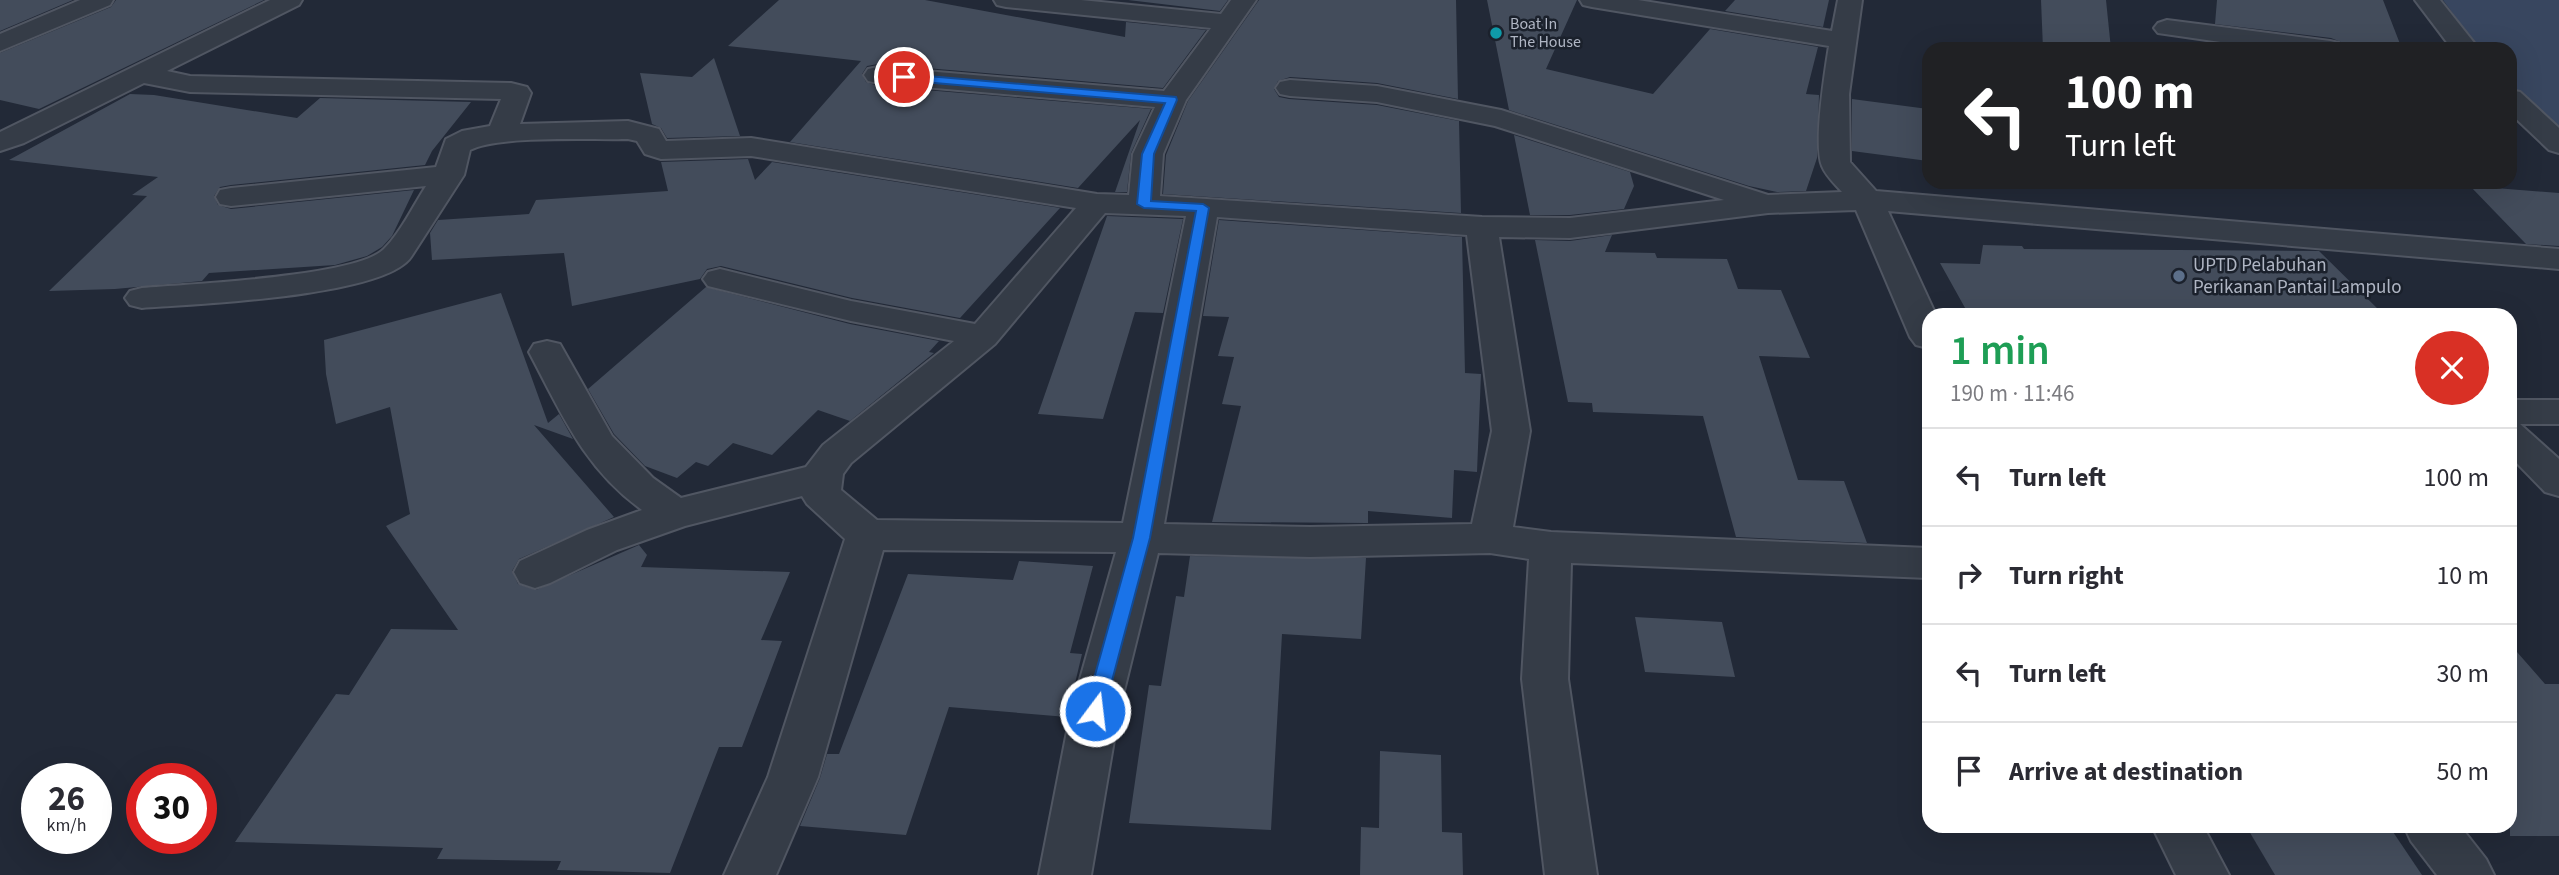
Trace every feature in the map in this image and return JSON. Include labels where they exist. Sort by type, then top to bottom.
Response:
[{"type":"street","points":[[0,43],[101,0]]},
{"type":"street","points":[[0,142],[290,0]]},
{"type":"street","points":[[1006,0],[1226,22]]},
{"type":"street","points":[[1144,204],[1148,154],[1172,100],[1244,0]]},
{"type":"street","points":[[1592,0],[1844,41]]},
{"type":"street","points":[[1850,0],[1835,94],[1835,162],[1838,169],[1867,200],[1922,324]]},
{"type":"street","points":[[2427,0],[2460,42]]},
{"type":"street","points":[[2167,28],[2276,42]]},
{"type":"street","points":[[139,74],[190,84],[511,91],[517,93],[502,133]]},
{"type":"street","points":[[878,75],[1172,100]]},
{"type":"street","points":[[1290,88],[1377,94],[1501,119],[1768,204]]},
{"type":"street","points":[[2517,105],[2559,144]]},
{"type":"street","points":[[142,298],[343,278],[388,263],[395,257],[449,175],[456,145],[472,137],[502,133],[628,130],[649,135],[655,148],[661,150],[751,146],[1034,190],[1097,203],[1482,227],[1570,228],[1768,204],[1867,200],[2559,259]]},
{"type":"street","points":[[231,197],[449,175]]},
{"type":"street","points":[[1097,203],[983,335],[836,454],[822,477],[821,494],[867,535],[1310,542],[1490,538],[1551,547],[1922,563]]},
{"type":"street","points":[[1065,875],[1095,711],[1141,538],[1203,208]]},
{"type":"street","points":[[1482,227],[1511,431],[1490,538]]},
{"type":"street","points":[[720,279],[851,312],[983,335]]},
{"type":"street","points":[[547,352],[597,444],[639,488],[675,514]]},
{"type":"street","points":[[2517,412],[2559,412]]},
{"type":"street","points":[[2517,441],[2559,482]]},
{"type":"street","points":[[535,572],[602,540],[675,514],[822,477]]},
{"type":"street","points":[[750,875],[793,777],[867,535]]},
{"type":"street","points":[[1551,547],[1545,678],[1572,875]]},
{"type":"street","points":[[2181,833],[2203,875]]},
{"type":"street","points":[[2435,833],[2468,875]]},
{"type":"water","points":[[2443,0],[2559,0],[2559,130],[2517,96],[2517,42],[2474,42]]},
{"type":"building","points":[[0,0],[73,0],[0,31]]},
{"type":"building","points":[[116,0],[264,0],[39,109],[0,100],[0,53],[111,7]]},
{"type":"building","points":[[779,0],[925,0],[1125,37],[1126,22],[1206,30],[1163,88],[878,64],[867,66],[862,74],[866,82],[878,86],[1151,109],[1131,153],[1127,192],[1115,192],[1140,120],[1078,188],[790,142],[861,61],[728,46]]},
{"type":"building","points":[[1128,0],[1228,0],[1220,11]]},
{"type":"building","points":[[1259,0],[1456,0],[1458,99],[1377,83],[1290,77],[1278,81],[1274,89],[1279,97],[1289,99],[1377,105],[1459,121],[1461,213],[1163,194],[1166,155],[1188,101]]},
{"type":"building","points":[[1487,0],[1577,0],[1546,69],[1653,94],[1710,29],[1818,47],[1806,94],[1819,95],[1817,158],[1806,191],[1777,192],[1749,186],[1509,110]]},
{"type":"building","points":[[1735,0],[1829,0],[1823,27],[1725,11]]},
{"type":"building","points":[[2041,0],[2106,0],[2110,42],[2043,42]]},
{"type":"building","points":[[2217,0],[2383,0],[2399,42],[2341,42],[2331,38],[2215,24]]},
{"type":"building","points":[[714,58],[740,136],[667,138],[661,128],[652,124],[640,73],[692,77]]},
{"type":"building","points":[[130,94],[154,95],[297,118],[320,98],[471,102],[432,151],[425,165],[231,185],[220,187],[214,196],[218,205],[231,209],[414,190],[392,236],[382,247],[367,256],[335,265],[209,273],[202,281],[115,289],[49,291],[147,196],[132,195],[158,177],[9,160]]},
{"type":"building","points":[[1852,99],[1922,108],[1922,160],[1852,151]]},
{"type":"building","points":[[1514,135],[1630,172],[1634,186],[1624,209],[1570,215],[1530,215]]},
{"type":"building","points":[[748,159],[755,180],[772,162],[1060,208],[960,318],[852,298],[721,266],[707,269],[700,279],[572,306],[564,253],[432,260],[430,233],[438,220],[529,214],[536,200],[668,191],[661,162]]},
{"type":"building","points":[[2473,189],[2559,193],[2559,246],[2526,244]]},
{"type":"building","points":[[1107,216],[1183,219],[1163,313],[1135,312],[1103,419],[1038,414]]},
{"type":"building","points":[[1219,220],[1462,237],[1465,373],[1481,374],[1477,472],[1454,470],[1452,518],[1368,511],[1368,523],[1212,522],[1241,406],[1222,404],[1234,357],[1218,356],[1229,317],[1203,316]]},
{"type":"building","points":[[1612,235],[1605,252],[1655,253],[1657,258],[1727,259],[1738,289],[1781,290],[1810,358],[1759,356],[1798,480],[1844,481],[1867,543],[1736,537],[1703,416],[1593,412],[1592,403],[1568,402],[1535,240],[1570,241]]},
{"type":"building","points":[[1983,245],[2022,246],[2024,249],[2319,251],[2377,308],[1965,308],[1940,263],[1980,264]]},
{"type":"building","points":[[706,287],[850,324],[939,341],[929,352],[934,353],[850,421],[818,410],[772,455],[733,443],[708,466],[696,462],[677,478],[645,466],[614,434],[588,389]]},
{"type":"building","points":[[501,293],[548,423],[559,414],[573,439],[534,425],[614,517],[519,559],[512,571],[518,584],[536,590],[639,545],[647,555],[641,567],[790,572],[761,640],[782,641],[742,747],[719,747],[670,873],[557,870],[561,861],[437,859],[443,848],[235,842],[336,694],[349,695],[391,629],[458,630],[386,526],[410,514],[390,407],[336,424],[326,374],[324,340]]},
{"type":"building","points":[[1190,556],[1366,558],[1361,639],[1282,634],[1271,830],[1129,823],[1149,685],[1161,686],[1176,596],[1184,597]]},
{"type":"building","points":[[1019,561],[1093,566],[1070,653],[1082,654],[1067,717],[949,707],[906,835],[800,826],[827,754],[839,754],[908,574],[1013,580]]},
{"type":"building","points":[[1635,617],[1722,622],[1735,677],[1645,672]]},
{"type":"building","points":[[2517,652],[2545,684],[2559,684],[2559,836],[2510,836],[2510,833],[2517,833]]},
{"type":"building","points":[[1380,751],[1441,755],[1442,832],[1462,833],[1463,875],[1360,875],[1361,827],[1379,828]]},
{"type":"building","points":[[2250,833],[2394,833],[2422,875],[2275,875]]},
{"type":"place","name":"Boat In The House","points":[[1496,33]]},
{"type":"place","name":"UPTD Pelabuhan Perikanan Pantai Lampulo","points":[[2179,276]]},
{"type":"route","points":[[904,77],[1172,100],[1148,154],[1144,204],[1203,208],[1141,538],[1095,711]]}]
